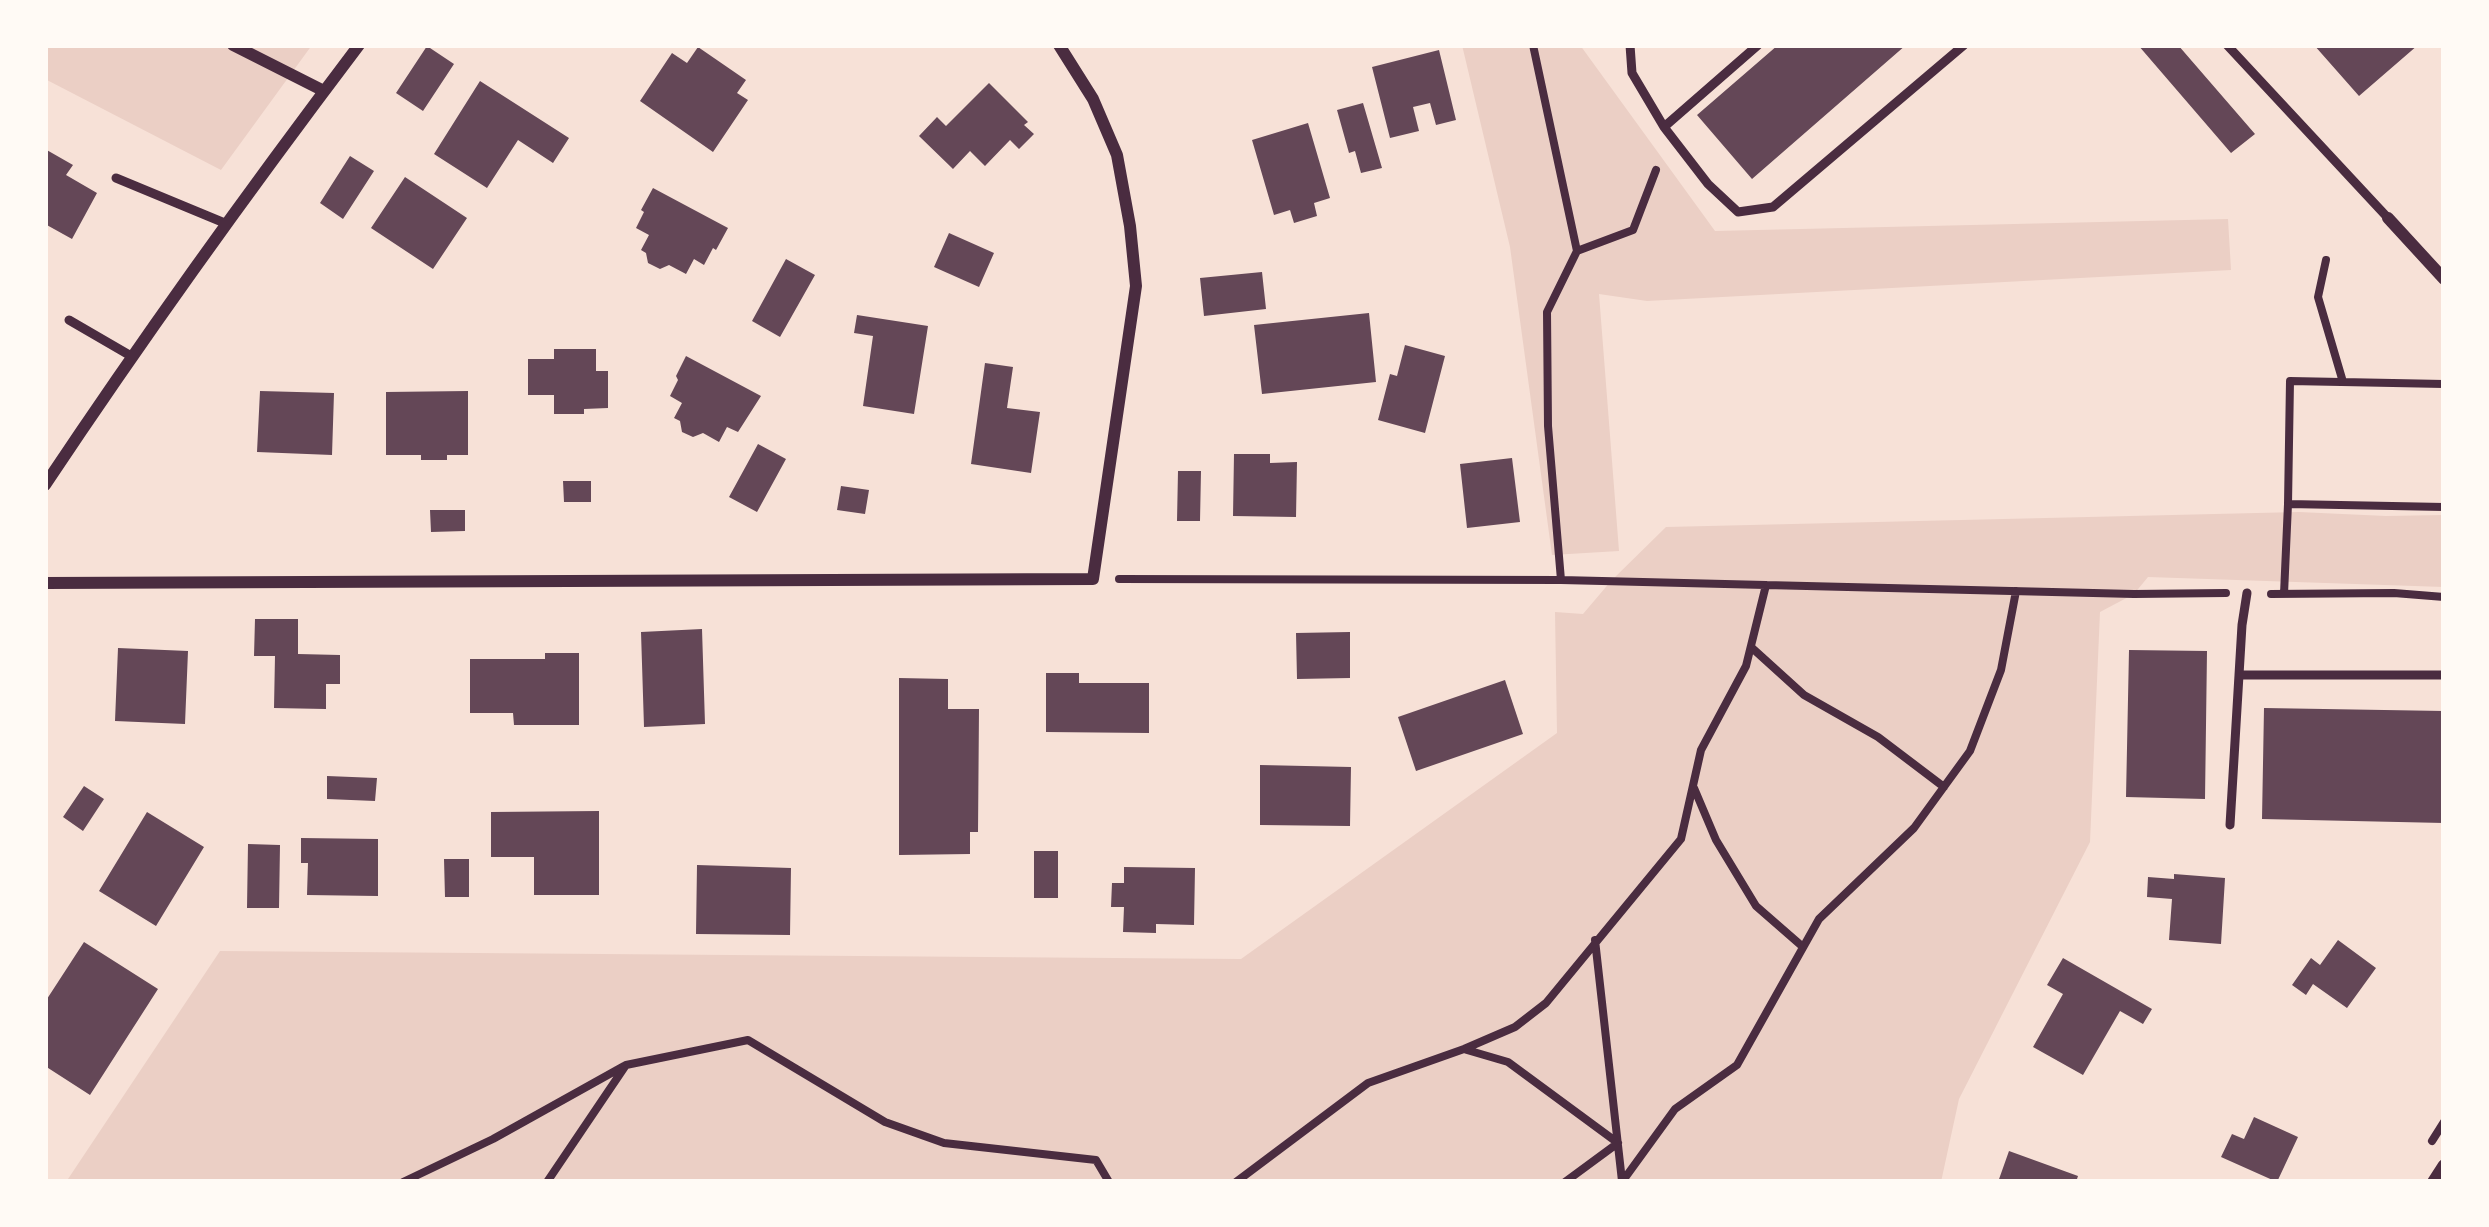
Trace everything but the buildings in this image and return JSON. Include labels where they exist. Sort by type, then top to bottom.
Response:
[{"type":"street","points":[[233,45],[324,91]]},
{"type":"street","points":[[45,484],[131,356],[359,45]]},
{"type":"street","points":[[45,583],[1094,579],[1136,286],[1117,154],[1093,99],[1059,45]]},
{"type":"street","points":[[2388,218],[2444,279]]},
{"type":"street","points":[[2433,1182],[2444,1165]]},
{"type":"lane","points":[[1630,45],[1632,73],[1664,127],[1708,184],[1738,212],[1773,206],[1964,45]]},
{"type":"lane","points":[[1664,127],[1758,45]]},
{"type":"lane","points":[[2227,45],[2388,218]]},
{"type":"lane","points":[[116,178],[227,224]]},
{"type":"lane","points":[[69,320],[131,356]]},
{"type":"lane","points":[[2230,825],[2247,593]]},
{"type":"lane","points":[[2239,675],[2444,675]]},
{"type":"path","points":[[1533,45],[1577,251],[1547,312],[1548,426],[1561,580]]},
{"type":"path","points":[[1577,251],[1633,230],[1656,170]]},
{"type":"path","points":[[2326,260],[2318,297],[2343,382]]},
{"type":"path","points":[[2284,594],[2290,380],[2444,384]]},
{"type":"path","points":[[2288,503],[2444,507]]},
{"type":"path","points":[[1094,579],[1561,580],[2444,597]]},
{"type":"path","points":[[1236,1182],[1368,1083],[1515,1027],[1546,1003],[1681,839],[1701,749],[1746,666],[1766,585]]},
{"type":"path","points":[[1622,1182],[1676,1109],[1737,1065],[1820,919],[1914,828],[1970,751],[2001,670],[2016,591]]},
{"type":"path","points":[[1751,647],[1804,694],[1878,737],[1944,787]]},
{"type":"path","points":[[1693,786],[1716,840],[1756,906],[1803,947]]},
{"type":"path","points":[[1595,940],[1622,1182]]},
{"type":"path","points":[[403,1182],[493,1139],[626,1065],[748,1040],[885,1122],[944,1143],[1096,1160],[1109,1182]]},
{"type":"path","points":[[1464,1049],[1508,1062],[1618,1143]]},
{"type":"path","points":[[547,1182],[626,1065]]},
{"type":"path","points":[[1564,1182],[1618,1143]]},
{"type":"shaded area","points":[[45,45],[312,45],[221,170],[45,79]]},
{"type":"shaded area","points":[[1462,45],[1580,45],[1715,231],[2228,219],[2231,270],[1647,301],[1599,294],[1619,551],[1552,555],[1510,247]]},
{"type":"shaded area","points":[[2299,512],[2444,515],[2444,587],[2148,577],[2134,594],[2100,612],[2090,842],[1959,1099],[1941,1182],[66,1182],[220,951],[1241,959],[1557,733],[1555,612],[1583,614],[1666,527]]}]
